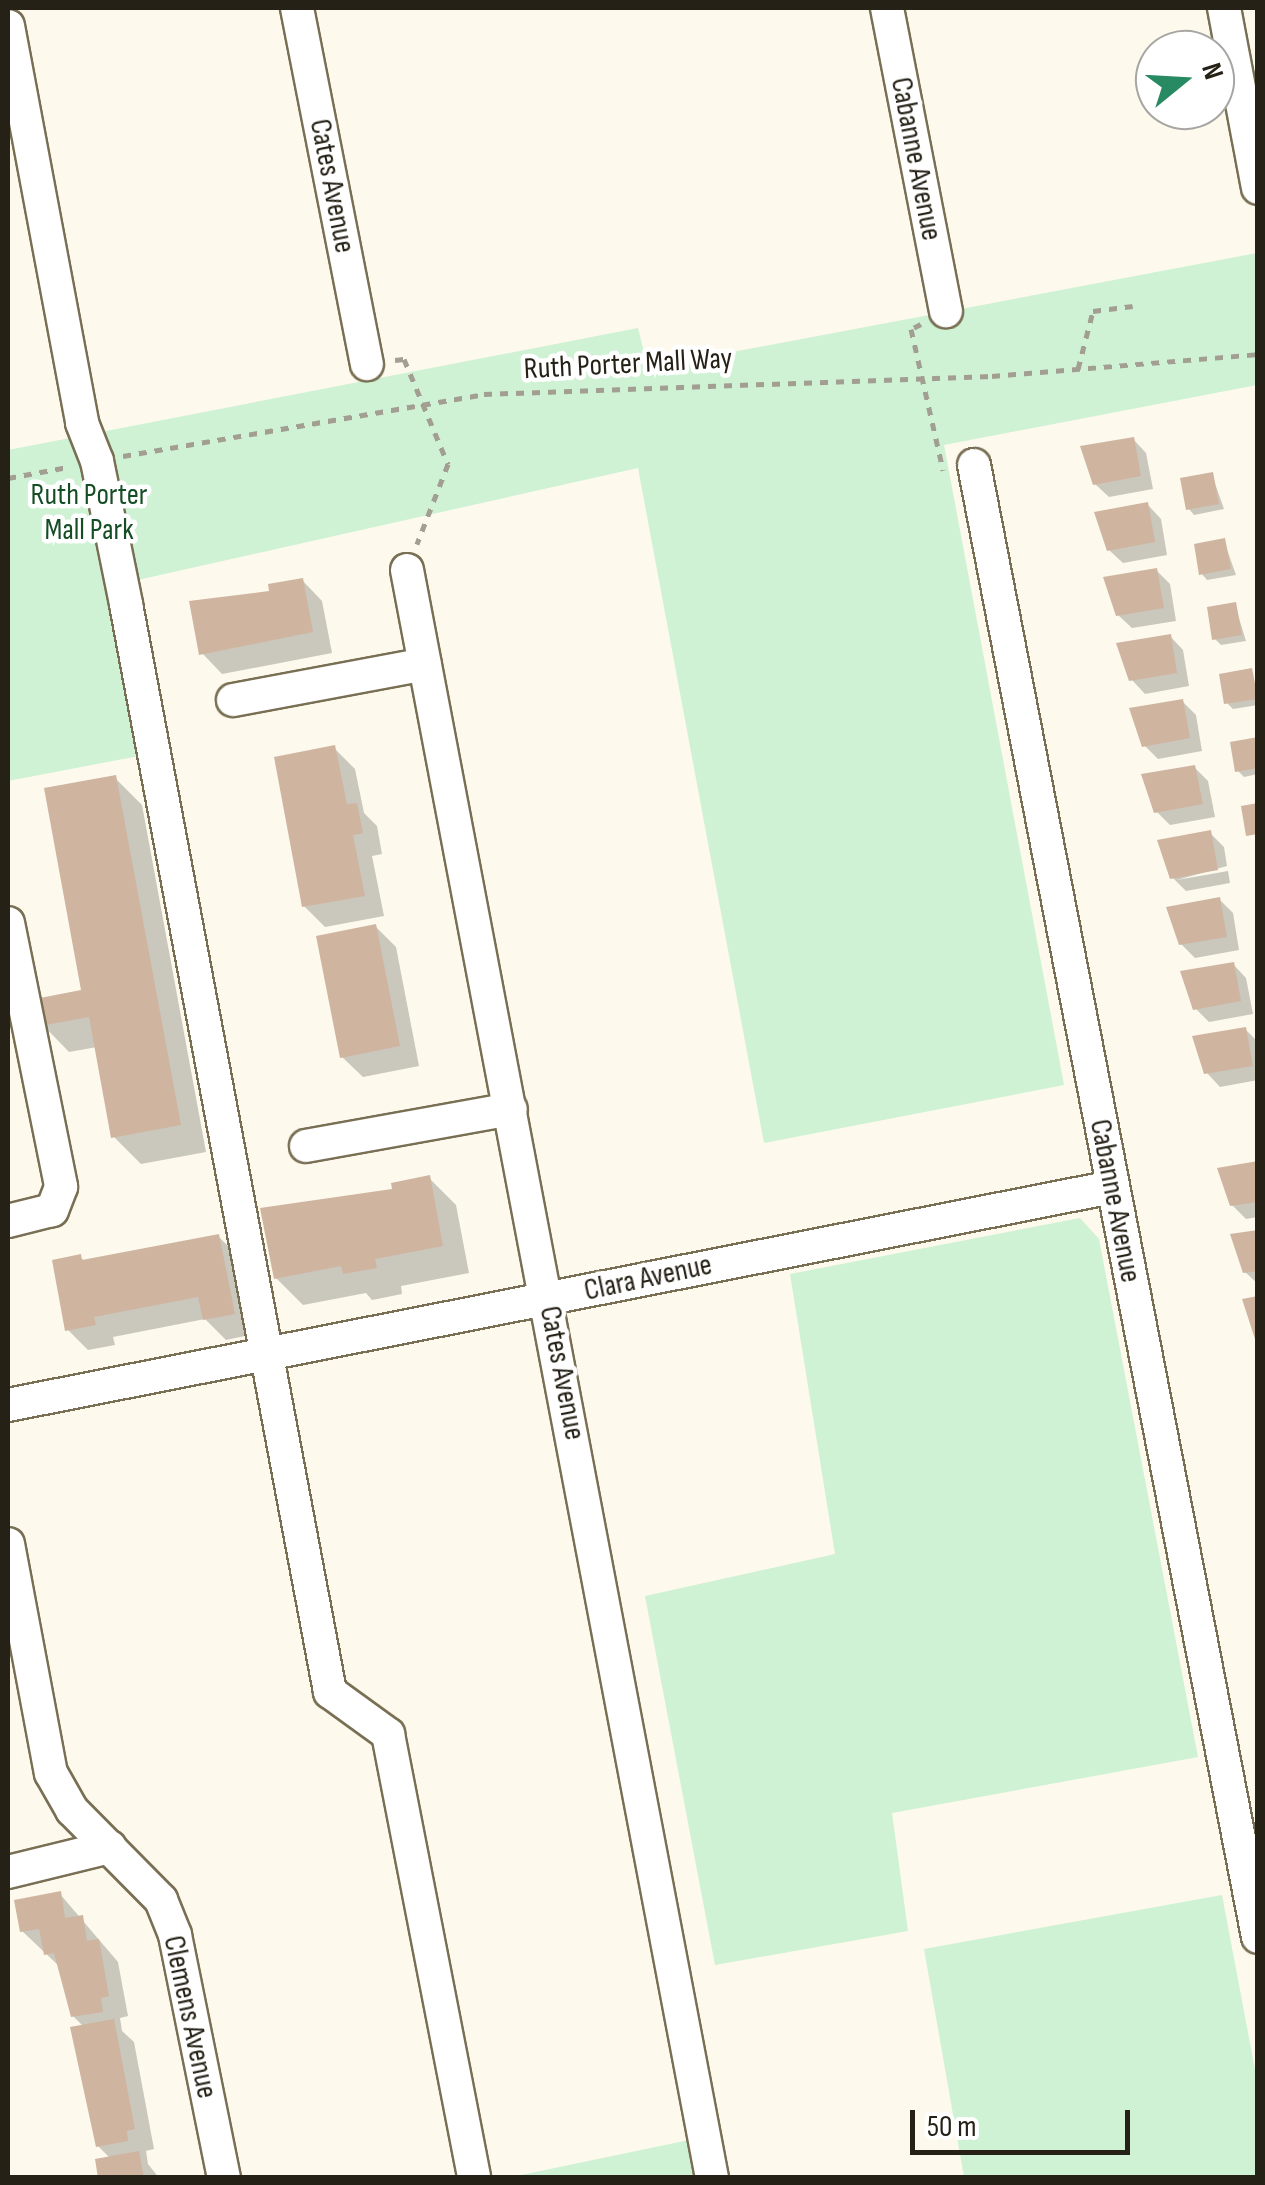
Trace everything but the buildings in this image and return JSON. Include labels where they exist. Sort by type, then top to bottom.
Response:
[{"type":"street","name":"Cates Avenue","points":[[298,8],[367,364]]},
{"type":"street","name":"Cabanne Avenue","points":[[887,8],[946,311]]},
{"type":"street","points":[[1224,8],[1258,188]]},
{"type":"street","points":[[8,26],[82,423],[97,462],[330,1692],[388,1734],[474,2178]]},
{"type":"street","name":"Cabanne Avenue","points":[[974,465],[1258,1937]]},
{"type":"street","name":"Cates Avenue","points":[[408,570],[712,2178]]},
{"type":"street","points":[[233,700],[425,664]]},
{"type":"street","points":[[8,923],[61,1187],[52,1210],[8,1221]]},
{"type":"street","points":[[306,1146],[511,1110]]},
{"type":"street","name":"Clara Avenue","points":[[8,1405],[1112,1187]]},
{"type":"street","name":"Clemens Avenue","points":[[8,1544],[51,1773],[72,1810],[160,1900],[175,1935],[224,2178]]},
{"type":"street","points":[[8,1872],[110,1846]]},
{"type":"path","points":[[1078,369],[1093,311],[1133,306]]},
{"type":"path","points":[[946,311],[911,329],[940,470],[974,465]]},
{"type":"path","name":"Ruth Porter Mall Way","points":[[8,478],[423,403],[583,388],[924,379],[1258,354]]},
{"type":"path","points":[[367,364],[404,359],[448,464],[408,570]]},
{"type":"green space","name":"Ruth Porter Mall Park","points":[[1257,253],[1257,385],[944,445],[1064,1085],[764,1143],[638,468],[111,586],[144,755],[8,781],[8,450],[638,328],[648,368]]},
{"type":"green space","points":[[1080,1218],[1099,1239],[1198,1757],[892,1813],[908,1931],[715,1965],[645,1596],[835,1554],[790,1274]]},
{"type":"green space","points":[[1222,1895],[1257,2080],[1257,2177],[964,2177],[924,1949]]},
{"type":"green space","points":[[689,2140],[696,2178],[507,2178]]}]
